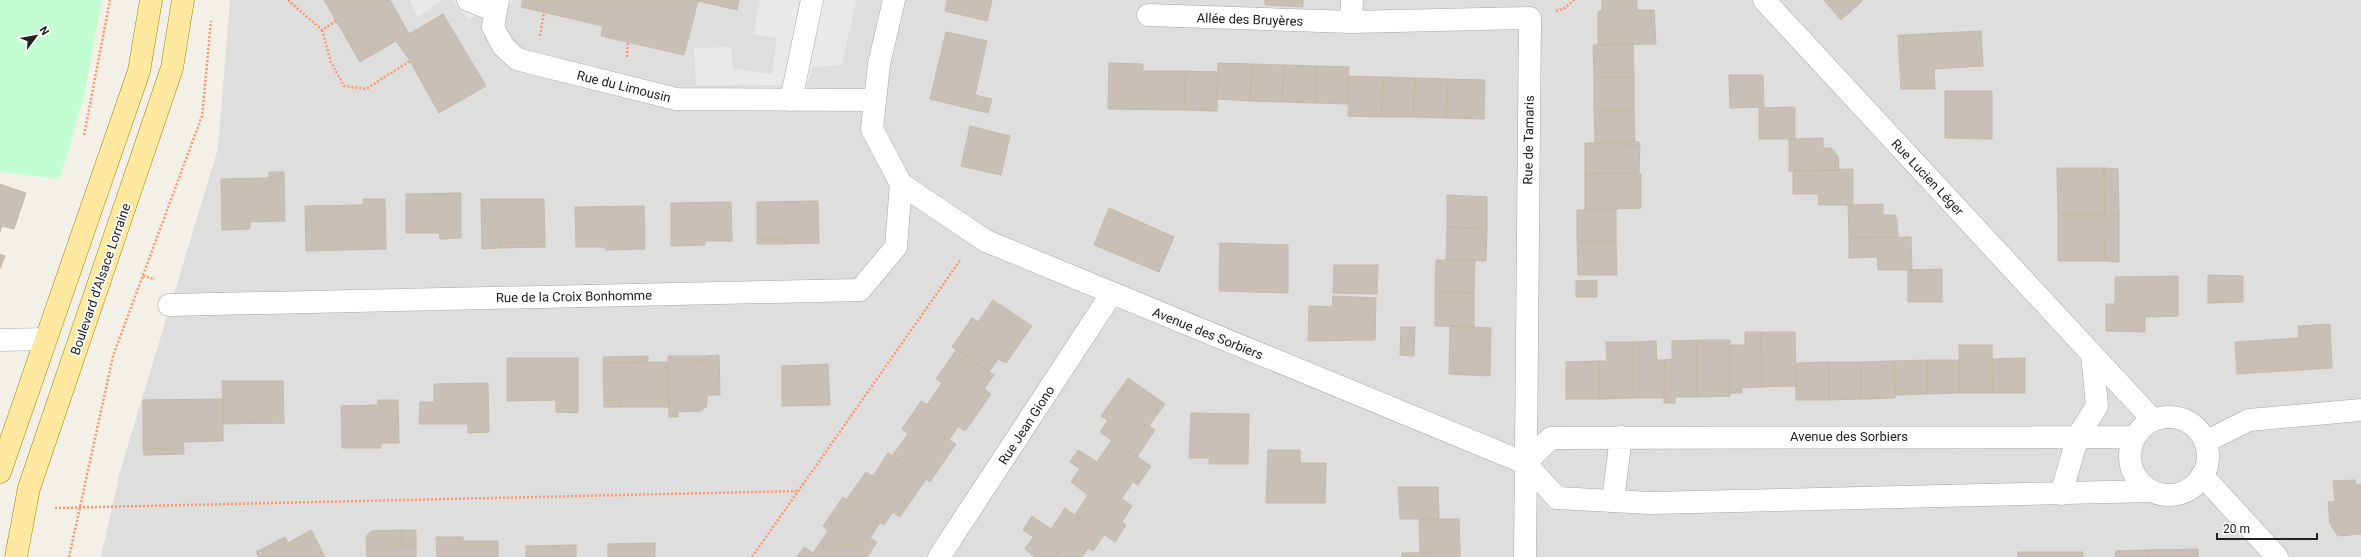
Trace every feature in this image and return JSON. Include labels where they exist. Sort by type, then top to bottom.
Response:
[{"type":"main road","points":[[0,472],[139,71],[151,0]]},
{"type":"main road","name":"Boulevard d'Alsace Lorraine","points":[[16,557],[29,488],[172,68],[183,0]]},
{"type":"street","name":"Rue du Limousin","points":[[468,0],[497,6],[493,27],[503,46],[517,59],[676,99],[875,100]]},
{"type":"street","points":[[791,100],[812,0]]},
{"type":"street","points":[[894,0],[879,64],[872,129],[901,184]]},
{"type":"street","points":[[1351,22],[1352,0]]},
{"type":"street","name":"Rue Lucien Léger","points":[[1764,0],[2153,420]]},
{"type":"street","name":"Allée des Bruyères","points":[[1148,16],[1351,22]]},
{"type":"street","name":"Rue de Tamaris","points":[[1351,22],[1530,18],[1525,463]]},
{"type":"street","name":"Avenue des Sorbiers","points":[[901,184],[986,241],[1525,463],[1557,498],[1650,503],[2152,491]]},
{"type":"street","name":"Rue de la Croix Bonhomme","points":[[169,304],[860,290],[896,247],[901,184]]},
{"type":"street","name":"Rue Jean Giono","points":[[939,557],[1112,293]]},
{"type":"street","points":[[0,340],[46,339]]},
{"type":"street","points":[[2061,494],[2078,436],[2097,406],[2092,354]]},
{"type":"street","points":[[2205,442],[2249,420],[2361,410]]},
{"type":"street","points":[[2165,417],[2178,417],[2189,422],[2199,430],[2205,442],[2208,454],[2206,468],[2202,475],[2190,488],[2178,494],[2165,494],[2152,491],[2141,483],[2134,473],[2130,461],[2130,448],[2134,437],[2142,427],[2153,420],[2165,417]]},
{"type":"street","points":[[1613,501],[1621,437]]},
{"type":"street","name":"Avenue des Sorbiers","points":[[1525,463],[1551,438],[2134,437]]},
{"type":"street","points":[[1524,557],[1525,463]]},
{"type":"street","points":[[2202,475],[2277,557]]},
{"type":"path","points":[[82,141],[110,0]]},
{"type":"path","points":[[288,0],[322,30],[331,62],[344,86],[366,89],[410,61]]},
{"type":"path","points":[[69,557],[113,356],[202,116],[212,15]]},
{"type":"path","points":[[322,30],[336,20]]},
{"type":"path","points":[[752,557],[977,235]]},
{"type":"path","points":[[25,508],[798,491]]},
{"type":"shaded area","points":[[230,0],[2361,0],[2361,557],[101,557],[120,471],[218,149]]},
{"type":"shaded area","points":[[409,0],[443,0],[418,17]]},
{"type":"shaded area","points":[[453,0],[512,0],[511,5],[468,19]]},
{"type":"shaded area","points":[[760,0],[856,0],[842,65],[812,67],[808,85],[696,85],[694,48],[731,47],[733,69],[772,74],[777,38],[753,34]]},
{"type":"green space","points":[[0,0],[102,0],[84,96],[60,179],[0,172]]},
{"type":"building","points":[[324,0],[390,0],[409,34],[443,14],[486,86],[439,113],[410,61],[396,41],[360,62]]},
{"type":"building","points":[[523,0],[739,0],[737,10],[698,1],[684,55],[601,36],[603,26],[521,7]]},
{"type":"building","points":[[947,0],[992,0],[987,21],[945,11]]},
{"type":"building","points":[[1265,0],[1303,0],[1303,7],[1265,5]]},
{"type":"building","points":[[1602,0],[1637,0],[1637,10],[1654,10],[1656,44],[1598,45],[1598,11],[1602,11]]},
{"type":"building","points":[[1824,0],[1863,0],[1841,20]]},
{"type":"building","points":[[1981,31],[1983,66],[1934,69],[1935,89],[1901,89],[1899,55],[1904,55],[1903,35]]},
{"type":"building","points":[[946,32],[987,41],[975,95],[992,99],[988,113],[930,99]]},
{"type":"building","points":[[1898,35],[1903,35],[1904,55],[1899,55]]},
{"type":"building","points":[[1633,44],[1634,77],[1594,77],[1593,45]]},
{"type":"building","points":[[1109,63],[1143,64],[1143,71],[1186,71],[1184,110],[1108,109]]},
{"type":"building","points":[[1218,63],[1252,64],[1250,101],[1217,99]]},
{"type":"building","points":[[1252,64],[1284,65],[1282,102],[1250,101]]},
{"type":"building","points":[[1284,65],[1317,66],[1316,103],[1282,102]]},
{"type":"building","points":[[1317,66],[1349,67],[1348,104],[1316,103]]},
{"type":"building","points":[[1186,71],[1218,72],[1217,111],[1184,110]]},
{"type":"building","points":[[1729,75],[1763,75],[1764,107],[1730,108]]},
{"type":"building","points":[[1349,76],[1383,77],[1381,117],[1348,116]]},
{"type":"building","points":[[1383,77],[1415,78],[1413,117],[1381,117]]},
{"type":"building","points":[[1594,77],[1634,77],[1634,110],[1594,110]]},
{"type":"building","points":[[1415,78],[1448,79],[1446,118],[1413,117]]},
{"type":"building","points":[[1448,79],[1485,80],[1484,119],[1446,118]]},
{"type":"building","points":[[1945,91],[1992,91],[1992,139],[1945,138]]},
{"type":"building","points":[[1795,107],[1795,139],[1759,139],[1759,108]]},
{"type":"building","points":[[1594,110],[1634,110],[1635,142],[1595,143]]},
{"type":"building","points":[[970,126],[1010,136],[1001,175],[961,166]]},
{"type":"building","points":[[1823,138],[1823,148],[1831,148],[1838,156],[1839,170],[1789,171],[1789,139]]},
{"type":"building","points":[[1625,142],[1639,142],[1640,145],[1625,146]]},
{"type":"building","points":[[1625,142],[1625,146],[1640,145],[1639,173],[1585,174],[1585,143]]},
{"type":"building","points":[[2057,168],[2104,168],[2105,214],[2058,215]]},
{"type":"building","points":[[2104,168],[2118,169],[2119,214],[2105,214]]},
{"type":"building","points":[[1853,169],[1853,205],[1819,205],[1818,194],[1793,194],[1793,171]]},
{"type":"building","points":[[269,172],[284,172],[285,221],[250,222],[250,229],[222,230],[221,179],[269,178]]},
{"type":"building","points":[[1585,174],[1641,174],[1641,208],[1585,210]]},
{"type":"building","points":[[0,184],[26,193],[14,229],[2,226],[0,232]]},
{"type":"building","points":[[461,193],[461,238],[440,239],[439,233],[406,233],[406,194]]},
{"type":"building","points":[[1447,195],[1487,197],[1487,229],[1447,227]]},
{"type":"building","points":[[363,199],[385,199],[386,249],[306,251],[305,206],[363,205]]},
{"type":"building","points":[[481,199],[544,199],[545,242],[500,243],[500,248],[482,249]]},
{"type":"building","points":[[818,201],[819,243],[785,244],[784,238],[757,238],[757,202]]},
{"type":"building","points":[[731,202],[732,241],[705,241],[705,245],[671,246],[671,203]]},
{"type":"building","points":[[1883,204],[1883,215],[1895,215],[1897,220],[1898,237],[1849,238],[1848,205]]},
{"type":"building","points":[[644,206],[645,249],[606,250],[605,247],[576,247],[575,207]]},
{"type":"building","points":[[1109,208],[1174,237],[1159,272],[1094,245]]},
{"type":"building","points":[[1616,209],[1616,242],[1577,242],[1577,210]]},
{"type":"building","points":[[2119,214],[2119,235],[2105,235],[2105,261],[2058,261],[2058,215]]},
{"type":"building","points":[[1447,227],[1487,229],[1486,261],[1446,260]]},
{"type":"building","points":[[2105,235],[2119,235],[2119,262],[2105,261]]},
{"type":"building","points":[[1911,237],[1912,270],[1878,270],[1877,257],[1849,258],[1849,238]]},
{"type":"building","points":[[757,238],[784,238],[785,244],[757,244]]},
{"type":"building","points":[[545,242],[545,247],[500,248],[500,243]]},
{"type":"building","points":[[1577,242],[1616,242],[1617,275],[1578,275]]},
{"type":"building","points":[[1220,243],[1288,245],[1288,293],[1219,291]]},
{"type":"building","points":[[0,254],[5,256],[0,269]]},
{"type":"building","points":[[1436,260],[1475,261],[1474,293],[1435,292]]},
{"type":"building","points":[[1334,265],[1378,265],[1377,294],[1333,293]]},
{"type":"building","points":[[1942,269],[1942,302],[1908,302],[1908,270]]},
{"type":"building","points":[[2208,275],[2243,276],[2243,302],[2208,303]]},
{"type":"building","points":[[2178,276],[2178,316],[2145,317],[2145,332],[2106,331],[2106,304],[2115,304],[2115,277]]},
{"type":"building","points":[[1597,280],[1597,297],[1576,297],[1576,281]]},
{"type":"building","points":[[1435,292],[1474,293],[1474,327],[1435,326]]},
{"type":"building","points":[[1333,296],[1376,298],[1375,340],[1308,341],[1309,306],[1332,307]]},
{"type":"building","points":[[993,300],[1032,326],[1006,363],[998,359],[989,372],[952,347],[972,318],[978,322]]},
{"type":"building","points":[[2330,324],[2332,368],[2237,374],[2235,342],[2299,338],[2298,326]]},
{"type":"building","points":[[1450,326],[1491,328],[1490,376],[1449,374]]},
{"type":"building","points":[[1401,327],[1415,327],[1414,356],[1400,355]]},
{"type":"building","points":[[1745,332],[1761,332],[1762,387],[1741,388],[1742,393],[1730,393],[1730,345],[1745,345]]},
{"type":"building","points":[[1761,332],[1795,332],[1796,386],[1762,387]]},
{"type":"building","points":[[1697,340],[1730,340],[1730,396],[1697,397]]},
{"type":"building","points":[[1697,340],[1697,397],[1675,397],[1675,403],[1664,403],[1664,360],[1672,359],[1672,341]]},
{"type":"building","points":[[1656,341],[1657,360],[1664,360],[1664,398],[1632,398],[1632,342]]},
{"type":"building","points":[[1606,342],[1632,342],[1632,398],[1599,399],[1599,361],[1607,361]]},
{"type":"building","points":[[1959,345],[1992,345],[1993,393],[1959,393]]},
{"type":"building","points":[[957,349],[994,375],[984,389],[991,394],[965,431],[927,405],[942,383],[936,379]]},
{"type":"building","points":[[719,355],[720,395],[707,395],[707,406],[701,411],[678,412],[678,417],[669,417],[668,356],[694,356],[694,361],[706,361],[706,356]]},
{"type":"building","points":[[648,356],[648,362],[603,363],[603,357]]},
{"type":"building","points":[[694,356],[706,356],[706,361],[694,361]]},
{"type":"building","points":[[507,358],[578,358],[578,413],[556,412],[556,400],[507,401]]},
{"type":"building","points":[[2025,358],[2025,393],[1993,393],[1992,359]]},
{"type":"building","points":[[1927,360],[1960,360],[1959,393],[1927,394]]},
{"type":"building","points":[[1927,360],[1927,394],[1895,395],[1894,361]]},
{"type":"building","points":[[1599,361],[1599,399],[1566,399],[1566,362]]},
{"type":"building","points":[[1894,361],[1895,398],[1861,399],[1861,362]]},
{"type":"building","points":[[668,362],[669,407],[620,407],[620,400],[604,400],[603,363]]},
{"type":"building","points":[[1829,362],[1829,400],[1796,400],[1796,363]]},
{"type":"building","points":[[1829,362],[1861,362],[1861,399],[1829,400]]},
{"type":"building","points":[[828,364],[830,405],[782,406],[782,366]]},
{"type":"building","points":[[1128,378],[1165,404],[1149,426],[1155,430],[1137,457],[1100,432],[1108,420],[1101,416]]},
{"type":"building","points":[[222,381],[283,381],[284,423],[223,424]]},
{"type":"building","points":[[488,383],[489,432],[468,433],[468,424],[419,424],[420,402],[434,402],[434,384]]},
{"type":"building","points":[[223,399],[223,441],[183,442],[184,448],[143,449],[143,400]]},
{"type":"building","points":[[378,400],[398,400],[399,443],[381,443],[381,448],[342,448],[341,406],[377,405]]},
{"type":"building","points":[[604,400],[620,400],[620,407],[604,407]]},
{"type":"building","points":[[921,401],[958,426],[949,440],[956,444],[930,482],[892,456],[908,434],[902,429]]},
{"type":"building","points":[[1191,413],[1249,414],[1248,464],[1209,464],[1209,458],[1189,458]]},
{"type":"building","points":[[1112,440],[1151,466],[1138,485],[1133,482],[1122,498],[1070,462],[1078,450],[1097,462]]},
{"type":"building","points":[[184,448],[184,454],[144,455],[143,449]]},
{"type":"building","points":[[1268,450],[1300,450],[1300,463],[1326,463],[1325,503],[1266,503]]},
{"type":"building","points":[[888,453],[926,479],[900,517],[893,512],[884,525],[846,500],[866,472],[873,476]]},
{"type":"building","points":[[1080,469],[1132,506],[1122,522],[1126,525],[1115,542],[1075,515],[1088,495],[1071,482]]},
{"type":"building","points":[[2355,480],[2356,485],[2361,484],[2361,534],[2338,536],[2330,524],[2328,502],[2335,501],[2333,481]]},
{"type":"building","points":[[1398,487],[1438,487],[1439,519],[1400,519]]},
{"type":"building","points":[[843,497],[880,523],[870,538],[877,542],[867,557],[819,557],[813,553],[828,531],[823,526]]},
{"type":"building","points":[[1065,508],[1104,535],[1093,551],[1088,548],[1082,557],[1064,557],[1023,530],[1032,516],[1051,529]]},
{"type":"building","points":[[1419,519],[1459,519],[1460,552],[1420,552]]},
{"type":"building","points":[[311,530],[325,557],[259,557],[256,552],[285,537],[288,543]]},
{"type":"building","points":[[401,530],[402,545],[416,545],[416,557],[367,557],[366,536],[371,531]]},
{"type":"building","points":[[401,530],[416,530],[416,545],[402,545]]},
{"type":"building","points":[[1034,536],[1064,557],[1035,557],[1025,549]]},
{"type":"building","points":[[436,537],[463,537],[463,541],[498,541],[498,557],[437,557]]},
{"type":"building","points":[[655,543],[655,557],[608,557],[608,544]]},
{"type":"building","points":[[576,545],[576,557],[526,557],[526,546]]},
{"type":"building","points":[[804,547],[819,557],[797,557]]},
{"type":"building","points":[[2198,549],[2198,557],[2148,557],[2147,550]]},
{"type":"building","points":[[2147,550],[2148,557],[2115,557],[2116,551]]},
{"type":"building","points":[[1460,552],[1460,557],[1402,557],[1402,553]]},
{"type":"building","points":[[2018,552],[2050,552],[2050,557],[2018,557]]},
{"type":"building","points":[[2050,552],[2083,552],[2083,557],[2050,557]]}]
